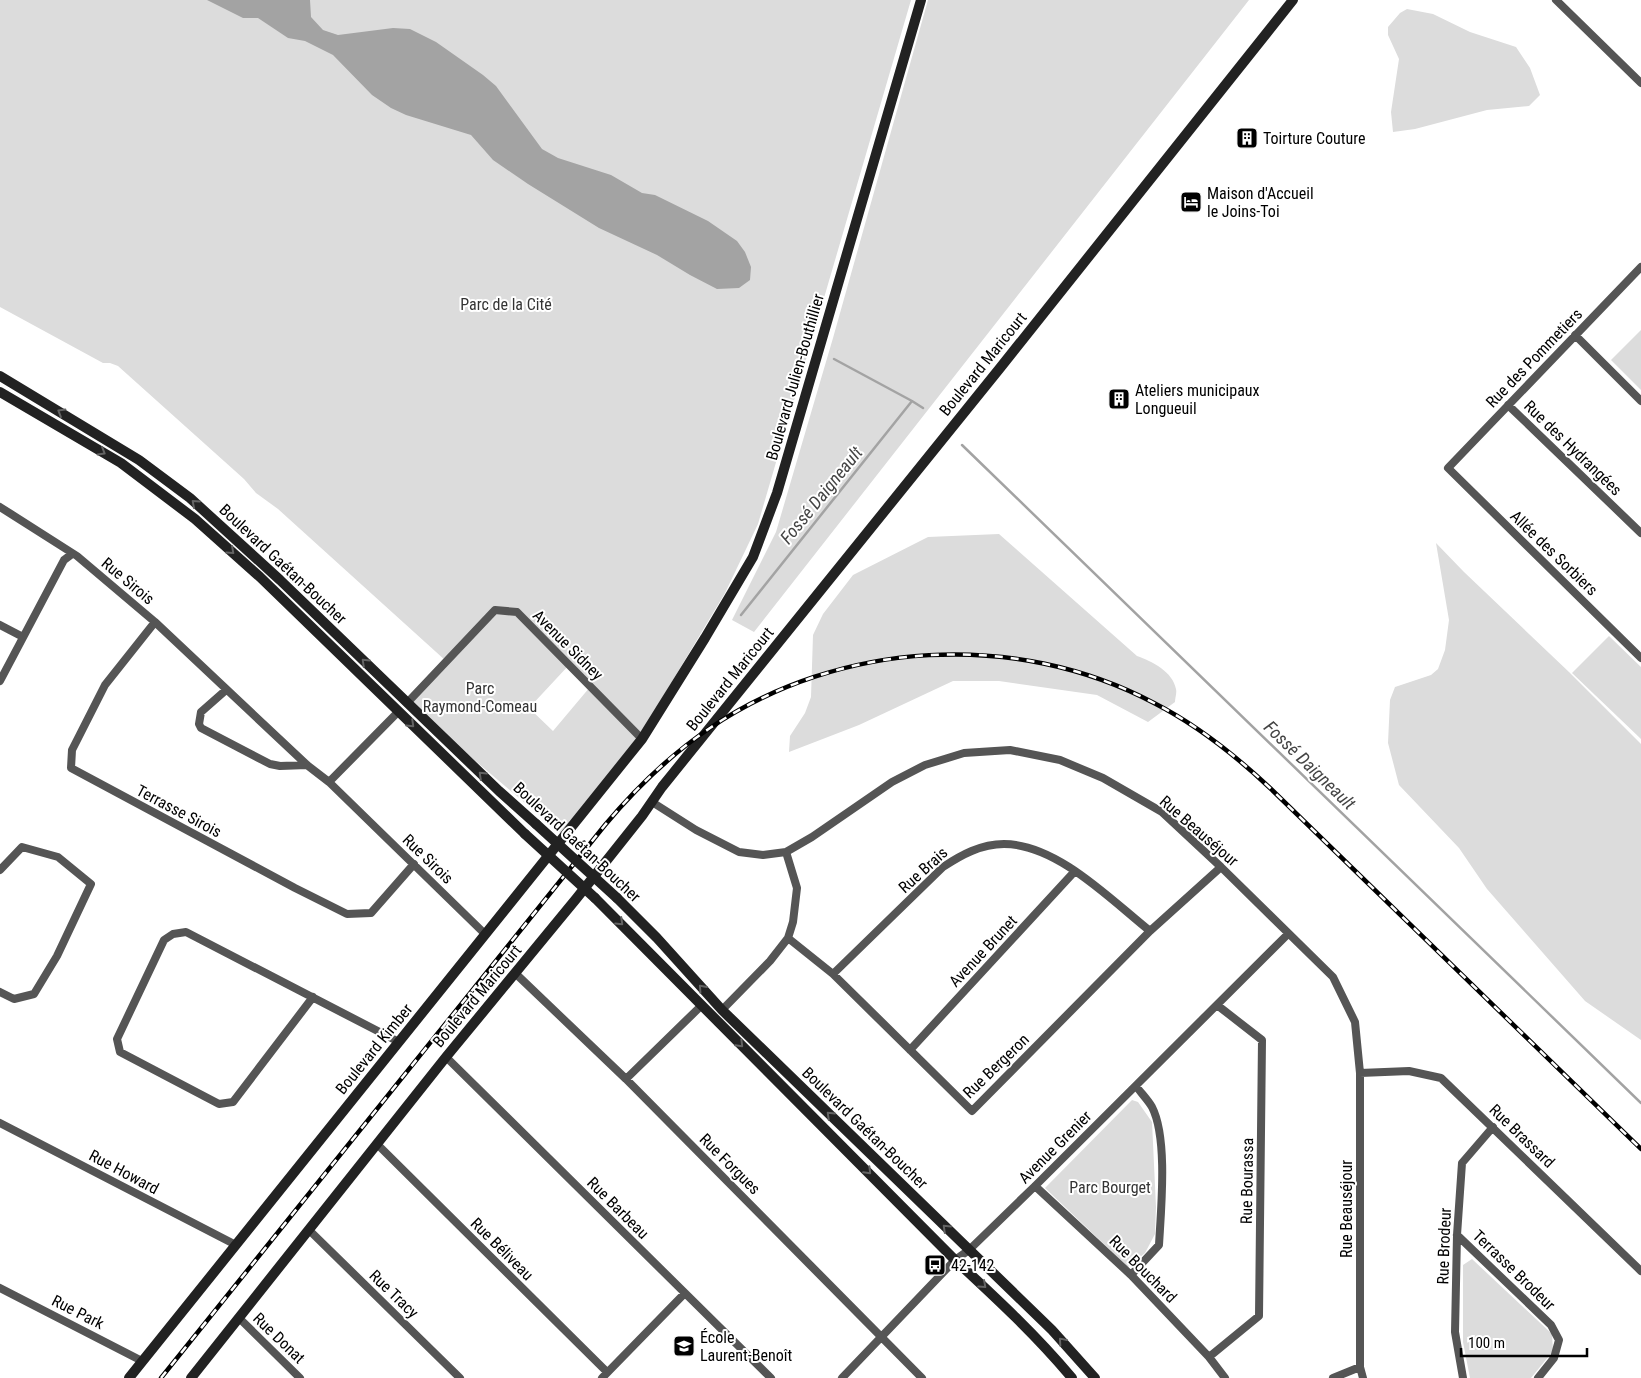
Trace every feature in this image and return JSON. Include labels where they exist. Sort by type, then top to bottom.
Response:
[{"type":"street","name":"Boulevard Julien-Bouthillier","points":[[642,739],[753,557],[777,493],[921,0]]},
{"type":"street","name":"Boulevard Maricourt","points":[[191,1378],[1292,0]]},
{"type":"street","points":[[1556,0],[1641,82]]},
{"type":"street","name":"Rue des Pommetiers","points":[[1448,468],[1641,267]]},
{"type":"street","points":[[1575,336],[1641,401]]},
{"type":"street","name":"Boulevard Gaétan-Boucher","points":[[0,376],[132,456],[190,498],[280,580],[517,808],[617,898],[722,1010],[1052,1330],[1094,1378]]},
{"type":"street","name":"Boulevard Gaétan-Boucher","points":[[0,392],[121,463],[183,509],[260,577],[508,818],[645,947],[955,1260],[997,1298],[1048,1350],[1072,1378]]},
{"type":"street","name":"Rue des Hydrangées","points":[[1508,405],[1641,533]]},
{"type":"street","name":"Allée des Sorbiers","points":[[1448,468],[1641,658]]},
{"type":"street","name":"Rue Sirois","points":[[0,507],[72,554],[155,622],[307,765],[329,782],[485,934]]},
{"type":"street","points":[[0,681],[64,560],[72,554]]},
{"type":"street","name":"Avenue Sidney","points":[[408,703],[495,610],[517,612],[642,739]]},
{"type":"street","name":"Terrasse Sirois","points":[[155,622],[105,684],[72,750],[71,768],[295,888],[348,914],[371,913],[414,864]]},
{"type":"street","points":[[0,624],[23,637]]},
{"type":"street","points":[[226,690],[201,712],[199,724],[201,728],[270,764],[280,766],[307,765]]},
{"type":"street","points":[[329,782],[398,712]]},
{"type":"street","name":"Boulevard Kimber","points":[[129,1378],[642,739]]},
{"type":"street","name":"Rue Beauséjour","points":[[652,802],[696,830],[739,852],[763,855],[786,852],[812,837],[892,782],[925,765],[964,753],[1010,750],[1060,760],[1103,778],[1162,812],[1333,977],[1355,1022],[1360,1073],[1360,1367],[1363,1378]]},
{"type":"street","name":"Rue Brais","points":[[833,974],[943,867],[960,855],[982,847],[1004,844],[1026,847],[1052,857],[1075,871],[1150,932]]},
{"type":"street","points":[[0,870],[22,847],[58,857],[91,884],[57,956],[34,994],[14,999],[0,992]]},
{"type":"street","points":[[722,1010],[770,961],[788,938],[797,888],[786,852]]},
{"type":"street","name":"Rue Bergeron","points":[[788,938],[833,974],[972,1111],[1150,932],[1221,867]]},
{"type":"street","name":"Avenue Brunet","points":[[910,1050],[1075,871]]},
{"type":"street","points":[[313,997],[233,1102],[219,1104],[120,1052],[117,1039],[164,940],[173,934],[186,932],[313,997],[399,1042]]},
{"type":"street","name":"Avenue Grenier","points":[[842,1378],[955,1260],[969,1250],[1035,1186],[1288,934]]},
{"type":"street","name":"Rue Forgues","points":[[515,973],[626,1079],[922,1378]]},
{"type":"street","points":[[626,1079],[702,1005]]},
{"type":"street","name":"Rue Bourassa","points":[[1209,1357],[1259,1316],[1262,1040],[1217,1005]]},
{"type":"street","name":"Rue Barbeau","points":[[446,1057],[771,1378]]},
{"type":"street","name":"Rue Brassard","points":[[1360,1073],[1409,1071],[1441,1078],[1641,1271]]},
{"type":"street","points":[[1131,1275],[1159,1245],[1161,1214],[1162,1138],[1152,1107],[1136,1086]]},
{"type":"street","name":"Rue Howard","points":[[0,1123],[236,1246]]},
{"type":"street","name":"Rue Brodeur","points":[[1463,1378],[1455,1332],[1457,1235],[1462,1163],[1493,1127]]},
{"type":"street","name":"Rue Béliveau","points":[[378,1145],[605,1375]]},
{"type":"street","name":"Rue Bouchard","points":[[1035,1186],[1131,1275],[1209,1357],[1225,1378]]},
{"type":"street","name":"Rue Tracy","points":[[309,1230],[460,1378]]},
{"type":"street","name":"Terrasse Brodeur","points":[[1457,1235],[1551,1325],[1559,1340],[1554,1358],[1538,1378]]},
{"type":"street","name":"Rue Park","points":[[0,1288],[142,1361]]},
{"type":"street","points":[[605,1375],[685,1293]]},
{"type":"street","name":"Rue Donat","points":[[239,1318],[300,1378]]},
{"type":"street","points":[[1333,1378],[1360,1367]]},
{"type":"green space","name":"Parc de la Cité","points":[[0,0],[911,0],[758,524],[725,593],[640,735],[569,665],[529,708],[553,731],[590,687],[642,739],[564,836],[407,703],[446,661],[278,509],[256,493],[244,479],[118,366],[103,363],[0,307]]},
{"type":"green space","points":[[928,0],[1249,0],[754,632],[732,620],[776,532],[833,338]]},
{"type":"green space","points":[[1407,9],[1433,14],[1470,32],[1516,47],[1530,68],[1540,95],[1529,106],[1487,110],[1415,129],[1393,132],[1391,112],[1399,59],[1388,35],[1388,27],[1400,13]]},
{"type":"green space","points":[[1641,330],[1641,390],[1611,360]]},
{"type":"green space","points":[[999,534],[1137,656],[1155,664],[1166,672],[1171,677],[1176,689],[1175,702],[1148,722],[1097,695],[999,681],[953,681],[859,725],[789,752],[790,736],[805,713],[811,697],[813,635],[823,614],[853,575],[928,537]]},
{"type":"green space","points":[[1436,543],[1641,744],[1641,1040],[1585,1001],[1487,889],[1459,848],[1399,785],[1388,743],[1390,700],[1395,687],[1431,675],[1438,669],[1445,650],[1449,620]]},
{"type":"green space","points":[[1609,636],[1641,667],[1641,739],[1572,673]]},
{"type":"green space","name":"Parc Bourget","points":[[1132,1100],[1138,1102],[1152,1122],[1156,1207],[1155,1234],[1145,1253],[1128,1267],[1045,1188]]},
{"type":"green space","points":[[1472,1259],[1552,1334],[1553,1351],[1531,1378],[1470,1378],[1463,1342],[1463,1265]]},
{"type":"shaded area","points":[[207,0],[310,0],[311,17],[323,30],[338,35],[393,28],[410,29],[436,42],[496,86],[542,149],[558,158],[611,175],[642,193],[655,195],[708,221],[737,241],[745,252],[751,267],[750,280],[739,288],[717,289],[657,255],[599,228],[528,184],[493,160],[471,135],[406,115],[391,108],[372,95],[333,55],[305,41],[288,38],[258,18],[243,18]]},
{"type":"waterway","points":[[834,359],[912,401]]},
{"type":"waterway","name":"Fossé Daigneault","points":[[741,615],[912,401],[923,408]]},
{"type":"waterway","name":"Fossé Daigneault","points":[[962,445],[1641,1103]]},
{"type":"railway","points":[[161,1378],[605,825],[641,785],[695,738],[761,699],[815,677],[871,662],[929,655],[987,656],[1045,664],[1101,680],[1154,703],[1185,721],[1229,752],[1270,788],[1641,1149]]},
{"type":"place","name":"Toirture Couture","points":[[1247,138]]},
{"type":"place","name":"Maison d'Accueil le Joins-Toi","points":[[1191,202]]},
{"type":"place","name":"Ateliers municipaux Longueuil","points":[[1119,399]]},
{"type":"place","name":"42-142","points":[[935,1265]]},
{"type":"place","name":"École Laurent-Benoît","points":[[684,1346]]},
{"type":"park label","name":"Parc Raymond-Comeau","points":[[480,697]]}]
